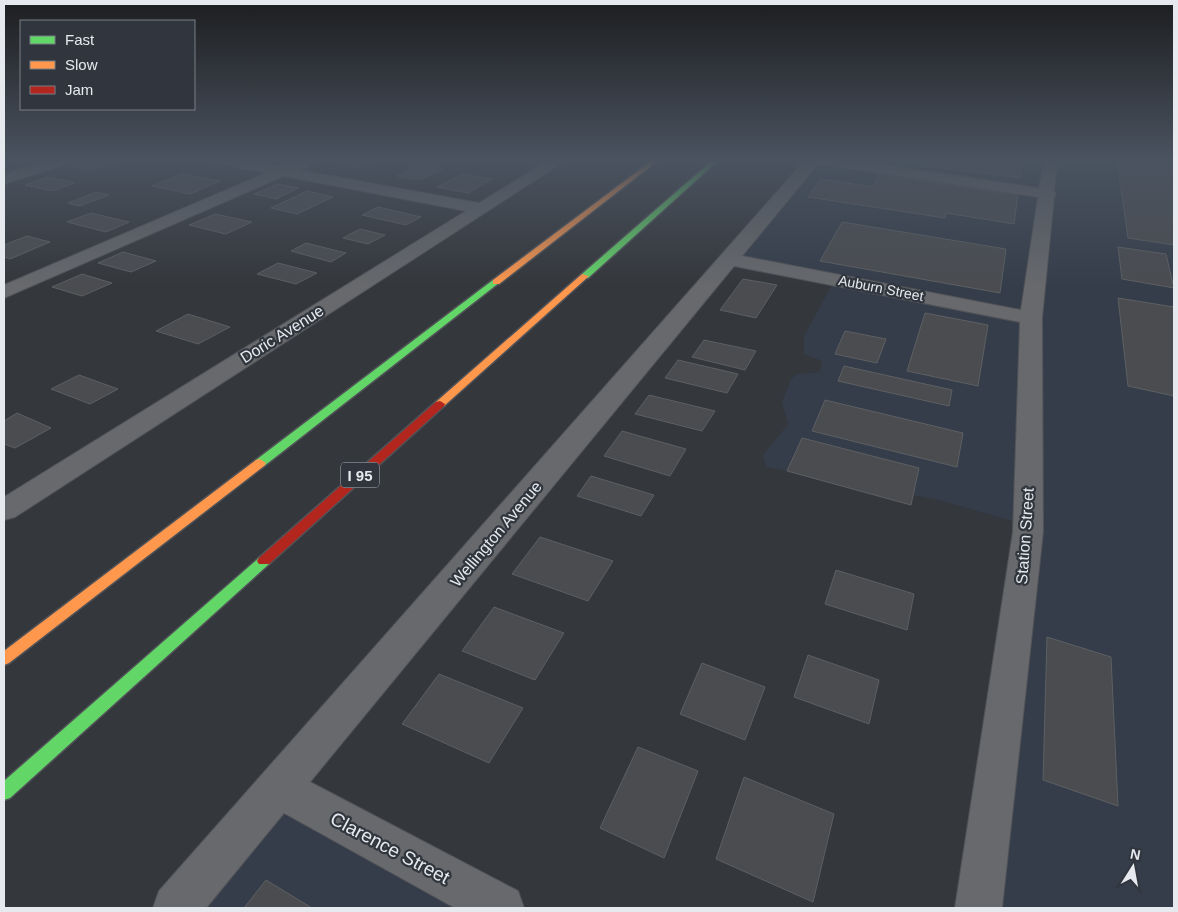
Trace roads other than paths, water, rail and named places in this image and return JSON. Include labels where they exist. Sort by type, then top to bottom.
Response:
[{"type":"highway","points":[[565,230],[598,202]]},
{"type":"highway","points":[[4,659],[602,202]]},
{"type":"highway","name":"I 95","points":[[4,792],[669,202]]},
{"type":"street","points":[[4,292],[212,202]]},
{"type":"street","points":[[443,202],[482,209]]},
{"type":"street","name":"Doric Avenue","points":[[4,510],[494,202]]},
{"type":"street","name":"Wellington Avenue","points":[[176,908],[779,202]]},
{"type":"street","name":"Station Street","points":[[979,908],[1028,532],[1031,318],[1047,202]]},
{"type":"street","name":"Auburn Street","points":[[730,259],[1031,318]]},
{"type":"street","name":"Clarence Street","points":[[279,788],[501,908]]}]
